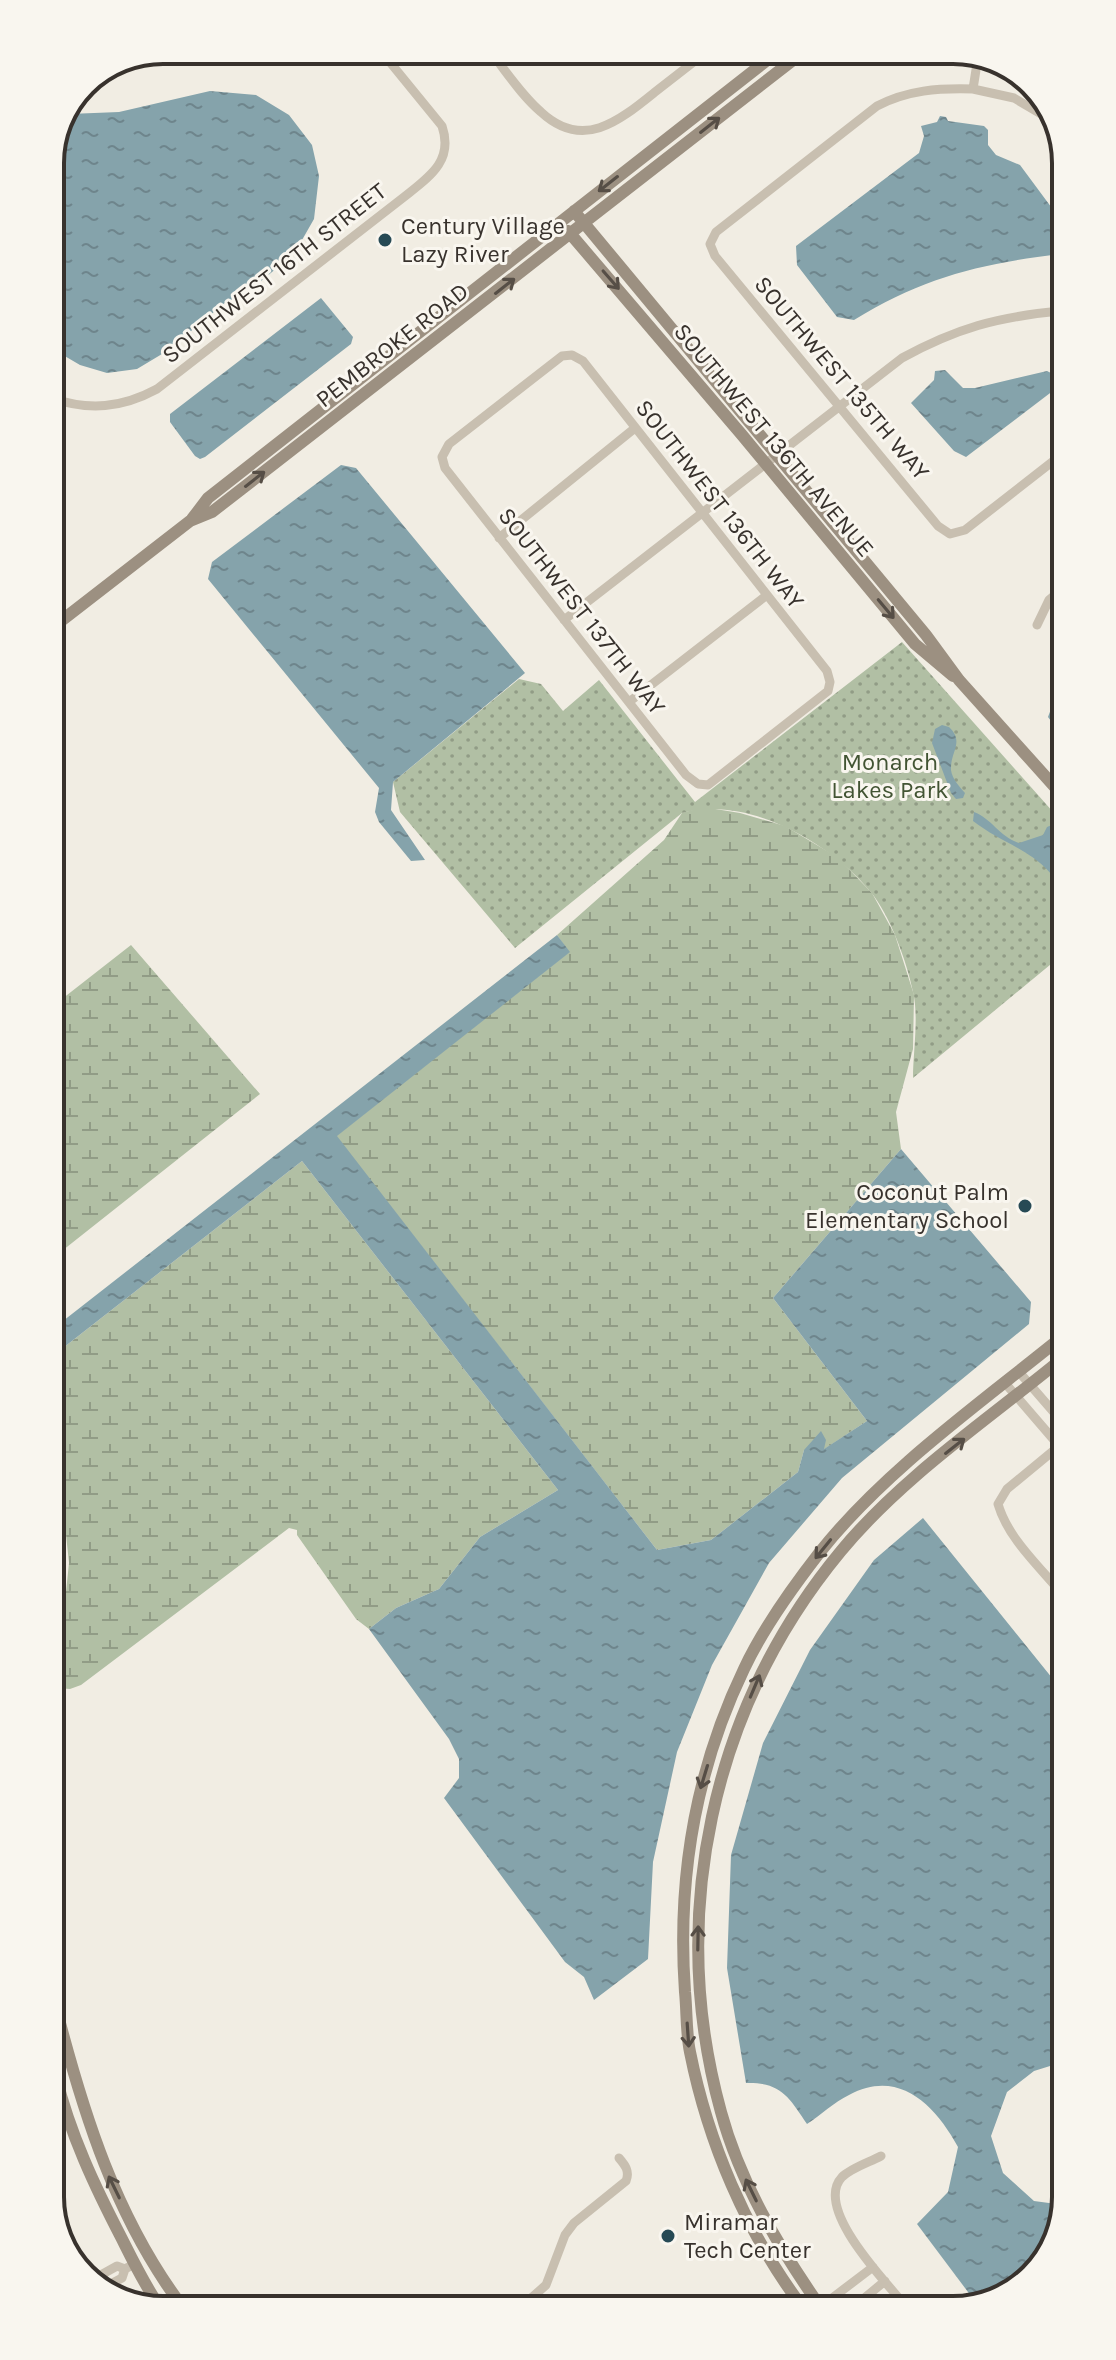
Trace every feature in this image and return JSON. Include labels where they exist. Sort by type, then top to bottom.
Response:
[{"type":"street","name":"SOUTHWEST 16TH STREET","points":[[64,402],[80,406],[117,405],[139,399],[173,378],[434,171],[444,156],[447,141],[442,126],[391,64]]},
{"type":"street","points":[[501,64],[541,113],[558,124],[577,130],[602,128],[619,120],[691,64]]},
{"type":"street","name":"PEMBROKE ROAD","points":[[64,619],[190,521],[208,498],[762,64]]},
{"type":"street","name":"PEMBROKE ROAD","points":[[190,521],[212,512],[788,64]]},
{"type":"street","points":[[976,67],[973,89],[1014,98],[1039,113]]},
{"type":"street","name":"SOUTHWEST 135TH WAY","points":[[973,89],[937,88],[897,96],[877,106],[716,232],[710,244],[715,256],[938,526],[950,534],[965,530],[1052,462]]},
{"type":"street","name":"SOUTHWEST 136TH AVENUE","points":[[574,211],[777,453],[926,635],[959,680],[1052,784]]},
{"type":"street","name":"SOUTHWEST 136TH AVENUE","points":[[560,221],[915,644],[935,664],[959,680]]},
{"type":"street","points":[[564,620],[902,358],[941,336],[977,324],[1052,312]]},
{"type":"street","name":"SOUTHWEST 136TH WAY","points":[[442,457],[449,444],[462,433],[562,356],[572,355],[583,361],[827,671],[830,682],[828,691],[708,785],[698,784]]},
{"type":"street","points":[[499,538],[635,428]]},
{"type":"street","name":"SOUTHWEST 137TH WAY","points":[[442,457],[445,468],[499,538],[686,775],[698,784]]},
{"type":"street","points":[[629,702],[767,595]]},
{"type":"street","points":[[1037,625],[1052,598]]},
{"type":"street","points":[[795,2296],[768,2254],[733,2187],[707,2119],[689,2050],[682,1898],[700,1789],[721,1723],[752,1654],[776,1614],[838,1531],[871,1496],[1052,1345]]},
{"type":"street","points":[[815,2296],[774,2236],[746,2179],[721,2115],[705,2045],[698,1946],[700,1900],[703,1859],[717,1793],[738,1727],[760,1674],[808,1593],[843,1548],[928,1467],[1052,1367]]},
{"type":"street","points":[[1019,1372],[1052,1410]]},
{"type":"street","points":[[1005,1383],[1052,1438]]},
{"type":"street","points":[[1046,1430],[1052,1427]]},
{"type":"street","points":[[867,1524],[862,1519],[863,1514],[921,1461],[933,1443]]},
{"type":"street","points":[[1052,1451],[1007,1489],[998,1504],[1002,1518],[1015,1537],[1052,1582]]},
{"type":"street","points":[[64,2040],[75,2085],[104,2167],[148,2257],[175,2296]]},
{"type":"street","points":[[64,2108],[130,2267],[151,2295]]},
{"type":"street","points":[[881,2156],[842,2177],[836,2189],[838,2212],[850,2237],[897,2296]]},
{"type":"street","points":[[534,2296],[546,2285],[565,2235],[574,2223],[626,2181],[626,2167],[619,2158]]},
{"type":"street","points":[[101,2275],[117,2266],[130,2267]]},
{"type":"street","points":[[113,2283],[122,2278],[130,2267]]},
{"type":"street","points":[[833,2296],[873,2267]]},
{"type":"street","points":[[867,2296],[885,2281]]},
{"type":"green space","name":"Monarch Lakes Park","points":[[902,642],[1052,811],[1052,963],[913,1078],[915,1002],[891,926],[870,891],[853,873],[810,840],[759,817],[733,811],[707,809],[682,813],[515,948],[400,812],[393,782],[519,679],[541,684],[563,711],[599,680],[695,802]]},
{"type":"green space","points":[[703,807],[740,813],[785,826],[837,857],[872,893],[895,935],[914,995],[913,1049],[896,1112],[901,1149],[773,1298],[867,1421],[823,1450],[804,1450],[798,1472],[711,1540],[657,1550],[336,1136],[569,952],[557,935],[664,840],[682,813]]},
{"type":"green space","points":[[131,945],[260,1094],[64,1249],[64,997]]},
{"type":"green space","points":[[302,1161],[558,1490],[480,1537],[439,1589],[396,1608],[369,1629],[356,1619],[297,1535],[297,1530],[289,1528],[81,1685],[64,1689],[64,1611],[69,1563],[64,1523],[64,1347]]},
{"type":"water","points":[[210,91],[256,95],[289,115],[312,145],[319,176],[314,219],[294,254],[245,294],[226,302],[167,351],[137,369],[107,373],[80,365],[64,356],[64,156],[67,137],[78,114],[119,112]]},
{"type":"water","points":[[940,116],[948,121],[984,126],[988,130],[988,145],[996,155],[1020,165],[1052,208],[1052,255],[1004,262],[953,275],[904,293],[854,320],[837,317],[797,265],[796,246],[919,153],[924,136],[921,126],[937,122]]},
{"type":"water","points":[[321,298],[353,337],[351,344],[205,457],[200,459],[195,456],[170,422],[170,414]]},
{"type":"water","points":[[945,370],[963,388],[975,388],[1047,371],[1052,374],[1052,392],[966,457],[954,451],[911,403],[934,380],[935,371]]},
{"type":"water","points":[[341,465],[356,468],[525,673],[393,782],[391,810],[425,860],[411,861],[379,822],[375,812],[379,788],[208,579],[212,562]]},
{"type":"water","points":[[942,725],[949,727],[956,738],[951,770],[965,793],[963,798],[956,799],[951,793],[932,743],[935,729]]},
{"type":"water","points":[[974,812],[1019,843],[1043,835],[1052,825],[1052,876],[1034,858],[973,821]]},
{"type":"water","points":[[557,935],[570,952],[337,1136],[657,1550],[711,1540],[798,1472],[804,1450],[821,1431],[826,1440],[824,1449],[867,1421],[773,1298],[901,1149],[1031,1302],[1029,1324],[842,1478],[769,1563],[712,1665],[677,1752],[653,1862],[648,1959],[594,2000],[584,1977],[565,1962],[444,1798],[459,1778],[459,1759],[449,1739],[369,1629],[396,1608],[439,1589],[480,1537],[558,1490],[302,1161],[64,1347],[64,1320]]},
{"type":"water","points":[[923,1518],[1052,1678],[1052,2065],[1034,2071],[1007,2092],[991,2136],[1003,2173],[1034,2201],[1052,2203],[1051,2210],[1047,2229],[1032,2257],[997,2286],[972,2294],[917,2224],[948,2192],[958,2147],[938,2117],[914,2095],[884,2086],[849,2095],[807,2124],[795,2106],[776,2088],[746,2083],[727,1968],[731,1855],[763,1743],[810,1650],[874,1560]]},
{"type":"place","name":"Century Village Lazy River","points":[[385,240]]},
{"type":"place","name":"Coconut Palm Elementary School","points":[[1025,1206]]},
{"type":"place","name":"Miramar Tech Center","points":[[668,2236]]}]
